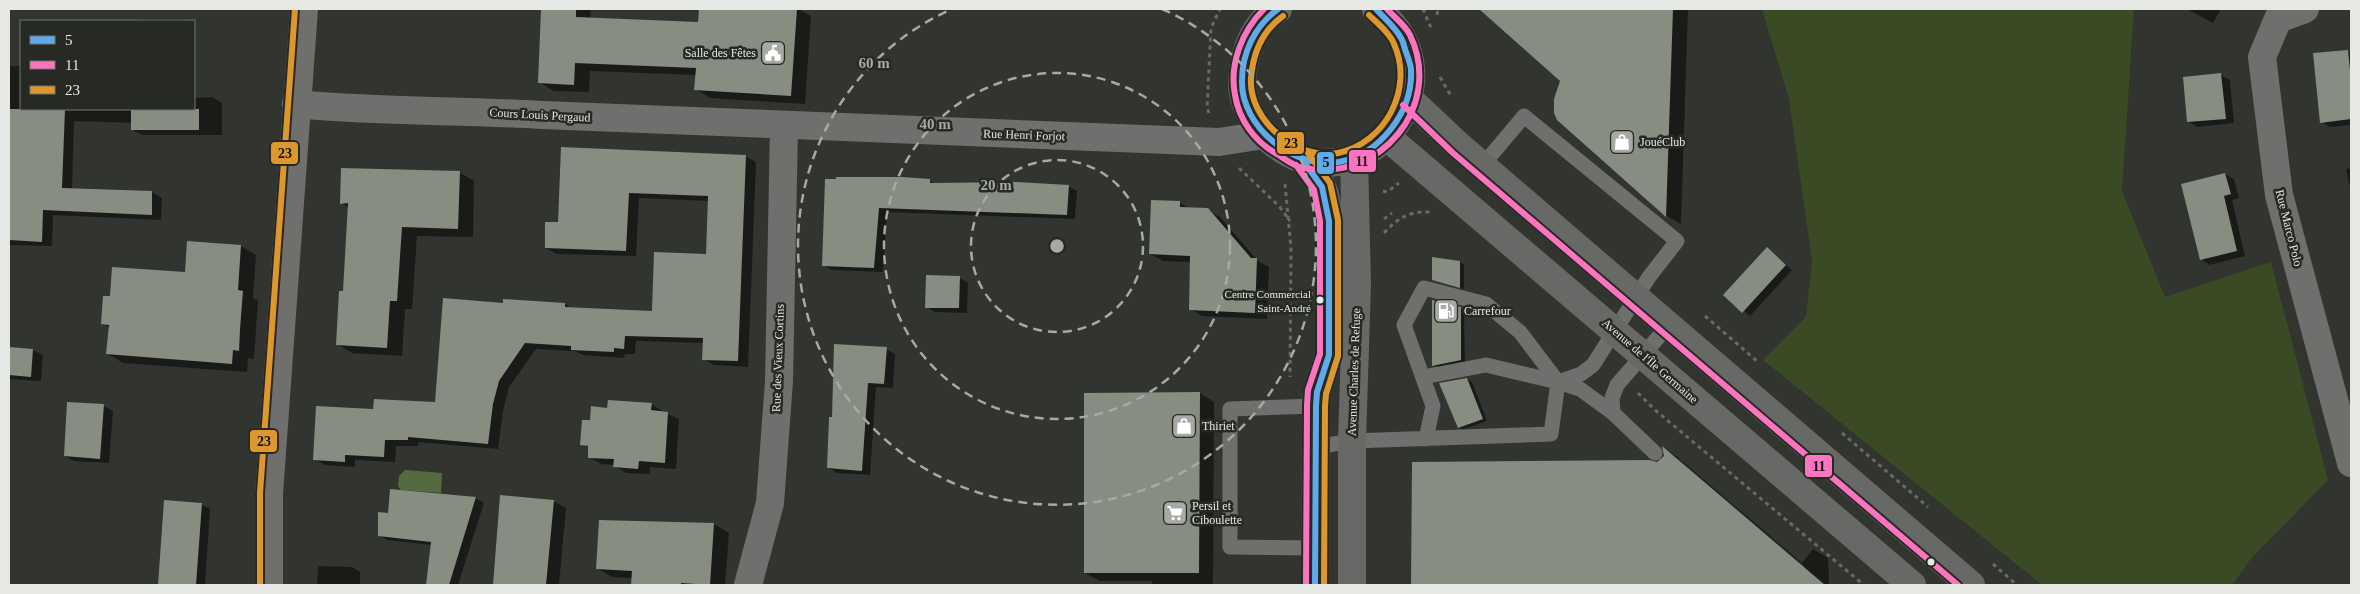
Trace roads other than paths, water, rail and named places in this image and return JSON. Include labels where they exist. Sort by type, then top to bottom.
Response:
[{"type":"street","points":[[269,585],[269,494],[304,9]]},
{"type":"street","name":"Rue Marco Polo","points":[[2305,9],[2278,19],[2262,57],[2279,195],[2351,463]]},
{"type":"street","points":[[1272,10],[1254,32],[1244,58],[1242,85],[1249,112],[1264,135],[1281,149],[1292,167],[1354,158],[1372,149],[1388,136],[1400,119],[1408,99],[1411,76],[1408,53],[1398,32],[1382,11]]},
{"type":"street","points":[[1408,99],[1482,166],[1971,585]]},
{"type":"street","name":"Cours Louis Pergaud","points":[[296,104],[333,108],[491,112],[784,127]]},
{"type":"street","name":"Rue Henri Forjot","points":[[784,127],[1219,142],[1264,135]]},
{"type":"street","name":"Rue des Vieux Cortins","points":[[748,585],[771,494],[779,381],[784,127]]},
{"type":"street","name":"Avenue de l'Île Germaine","points":[[1388,136],[1912,585]]},
{"type":"street","name":"Avenue Charles de Refuge","points":[[1352,585],[1352,441],[1357,284],[1354,158]]},
{"type":"street","name":"Avenue Charles de Refuge","points":[[1292,167],[1322,184],[1328,200],[1329,355],[1317,392],[1316,406],[1315,585]]},
{"type":"lane","points":[[1482,166],[1524,116],[1677,241],[1635,298],[1593,365],[1581,374],[1558,382]]},
{"type":"lane","points":[[1316,447],[1352,441],[1426,439],[1551,434],[1558,382],[1520,332],[1486,304],[1424,288],[1404,325],[1433,406],[1426,439]]},
{"type":"lane","points":[[1613,413],[1612,398],[1617,385],[1668,326]]},
{"type":"lane","points":[[1423,377],[1486,365],[1558,382],[1580,390],[1613,413],[1655,453]]},
{"type":"lane","points":[[1315,548],[1230,547],[1230,409],[1316,406]]},
{"type":"place","name":"Salle des Fêtes","points":[[773,53]]},
{"type":"place","name":"JouéClub","points":[[1622,142]]},
{"type":"place","name":"Centre Commercial Saint-André","points":[[1320,300]]},
{"type":"place","name":"Carrefour","points":[[1446,311]]},
{"type":"place","name":"Thiriet","points":[[1184,426]]},
{"type":"place","name":"Persil et Ciboulette","points":[[1175,513]]}]
